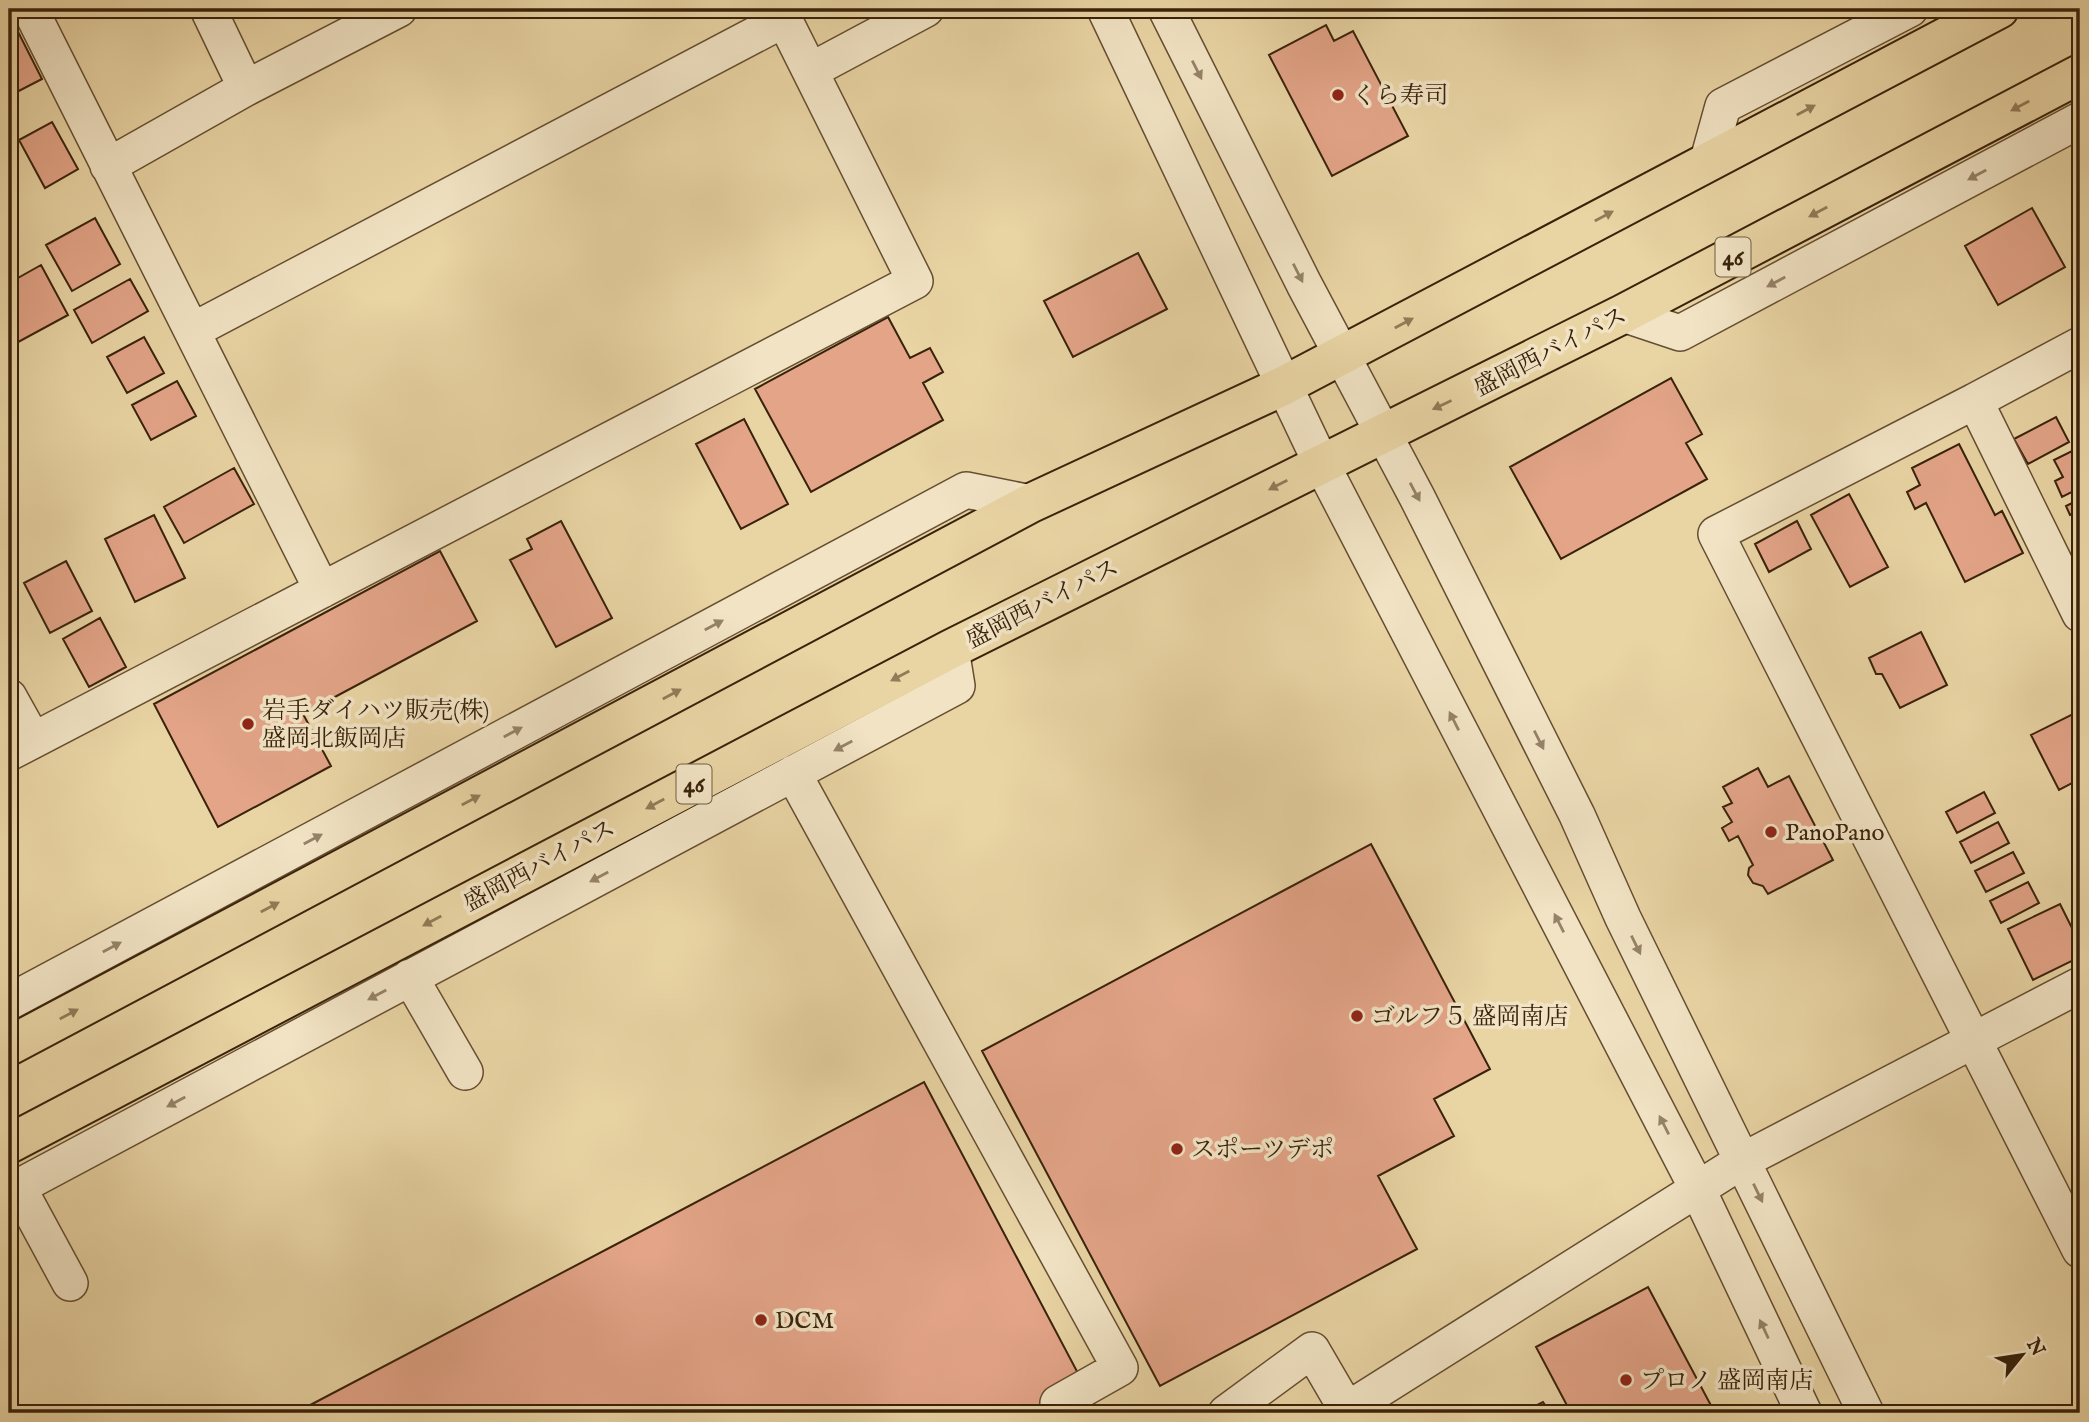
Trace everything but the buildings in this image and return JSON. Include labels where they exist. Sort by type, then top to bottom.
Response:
[{"type":"highway","points":[[9,1046],[1031,503],[1283,386],[1999,9]]},
{"type":"highway","name":"盛岡西バイパス","points":[[9,1144],[951,649],[1623,314],[2080,74]]},
{"type":"street","points":[[30,9],[322,590]]},
{"type":"street","points":[[208,9],[246,88]]},
{"type":"street","points":[[108,166],[246,88],[399,9]]},
{"type":"street","points":[[810,71],[926,9]]},
{"type":"street","points":[[1105,9],[1321,463],[1698,1189],[1804,1413]]},
{"type":"street","points":[[1166,9],[1577,815],[1623,918],[1866,1413]]},
{"type":"street","points":[[1708,160],[1723,106],[1910,9]]},
{"type":"street","points":[[9,696],[21,746],[915,281],[782,14],[191,331]]},
{"type":"street","points":[[1623,314],[1680,333],[2080,120]]},
{"type":"street","points":[[2080,345],[1716,534],[2080,1250]]},
{"type":"street","points":[[1975,401],[2080,614]]},
{"type":"street","points":[[9,1002],[966,491],[1031,503]]},
{"type":"street","points":[[71,1283],[13,1189],[957,686],[951,649]]},
{"type":"street","points":[[793,773],[1120,1368],[1058,1403]]},
{"type":"street","points":[[411,977],[465,1072]]},
{"type":"street","points":[[1226,1413],[1312,1350],[1345,1412],[1742,1161],[2080,985]]},
{"type":"place","name":"くら寿司","points":[[1338,95]]},
{"type":"place","name":"岩手ダイハツ販売(株) 盛岡北飯岡店","points":[[248,724]]},
{"type":"place","name":"PanoPano","points":[[1771,832]]},
{"type":"place","name":"ゴルフ５ 盛岡南店","points":[[1357,1016]]},
{"type":"place","name":"スポーツデポ","points":[[1177,1149]]},
{"type":"place","name":"DCM","points":[[761,1320]]},
{"type":"place","name":"プロノ 盛岡南店","points":[[1626,1380]]}]
